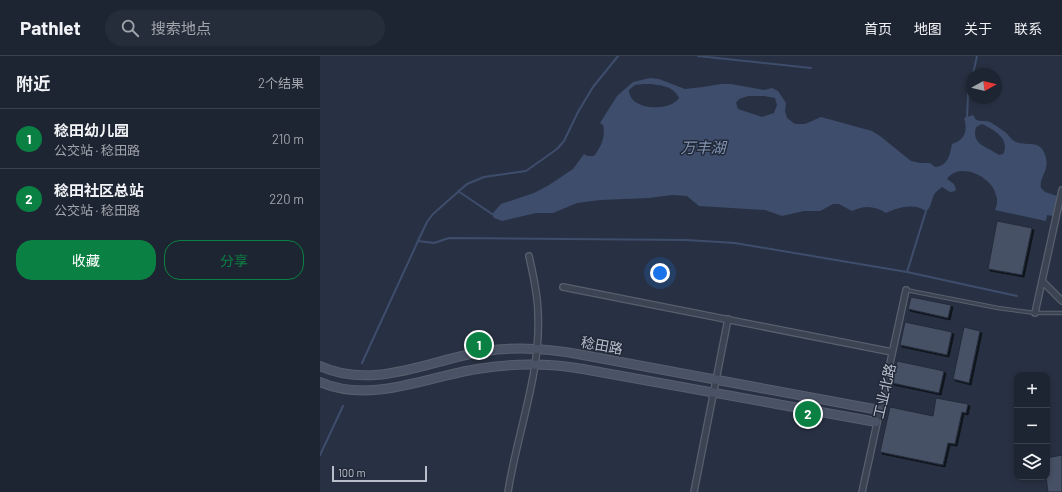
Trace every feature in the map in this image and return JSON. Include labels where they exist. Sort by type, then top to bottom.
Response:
[{"type":"street","points":[[1035,313],[1062,190]]},
{"type":"street","points":[[508,492],[537,349],[537,299],[529,256]]},
{"type":"street","points":[[1042,281],[1062,302]]},
{"type":"street","points":[[563,287],[892,352]]},
{"type":"street","name":"工业北路","points":[[862,492],[876,422],[906,290]]},
{"type":"street","points":[[694,492],[728,319]]},
{"type":"street","name":"稔田路","points":[[320,366],[343,374],[368,376],[393,373],[486,351],[537,349],[573,353],[879,410]]},
{"type":"street","name":"稔田路","points":[[320,382],[347,390],[371,391],[393,388],[477,369],[505,365],[535,364],[583,369],[876,422]]},
{"type":"lane","points":[[906,290],[998,308],[1035,313],[1062,313]]},
{"type":"water","name":"万丰湖","points":[[650,78],[659,79],[685,89],[721,84],[731,84],[764,90],[772,88],[778,91],[786,103],[785,111],[787,118],[795,124],[805,124],[821,117],[872,131],[911,161],[930,163],[935,167],[943,165],[946,162],[952,144],[963,137],[966,127],[964,118],[973,115],[976,120],[996,125],[1016,142],[1034,144],[1041,148],[1044,152],[1047,163],[1041,181],[1041,188],[1045,192],[1057,196],[1053,216],[1047,215],[1046,221],[995,210],[997,204],[996,195],[988,182],[974,173],[959,171],[952,174],[947,179],[954,184],[956,189],[955,191],[950,192],[942,187],[933,197],[930,207],[926,211],[917,207],[906,207],[886,213],[877,209],[865,207],[852,211],[839,204],[833,204],[820,211],[804,211],[782,216],[765,210],[699,206],[687,196],[672,195],[649,198],[600,200],[577,203],[553,213],[536,213],[502,221],[494,218],[492,214],[501,204],[534,193],[549,185],[573,169],[584,154],[587,156],[594,156],[601,145],[604,133],[603,125],[600,123],[617,96],[633,82]],"holes":[[[643,84],[664,86],[673,90],[679,98],[674,103],[667,106],[651,107],[642,105],[631,97],[629,90],[635,85]],[[748,96],[764,96],[775,98],[777,105],[774,113],[762,117],[738,109],[736,103],[739,99]],[[982,124],[1000,135],[1005,144],[1003,154],[999,155],[981,144],[976,138],[976,127]]]},
{"type":"building","points":[[997,221],[1032,228],[1022,275],[988,269]]},
{"type":"building","points":[[911,297],[951,305],[948,318],[908,309]]},
{"type":"building","points":[[905,322],[952,332],[947,355],[900,345]]},
{"type":"building","points":[[964,327],[980,331],[969,383],[953,379]]},
{"type":"building","points":[[897,361],[944,371],[939,393],[892,383]]},
{"type":"building","points":[[936,398],[968,404],[966,413],[962,412],[955,444],[948,443],[943,465],[880,452],[890,407],[933,416]]},
{"type":"building","points":[[1062,455],[1062,492],[1048,492],[1046,480],[1050,480],[1050,457]]},
{"type":"waterway","points":[[362,363],[427,222],[433,214],[467,184],[484,177],[526,171],[557,149],[564,141],[578,112],[593,87],[618,56]]},
{"type":"waterway","points":[[698,56],[811,68]]},
{"type":"waterway","points":[[974,68],[977,56]]},
{"type":"waterway","points":[[967,117],[968,104]]},
{"type":"waterway","points":[[458,191],[492,214]]},
{"type":"waterway","points":[[907,272],[926,211]]},
{"type":"waterway","points":[[418,241],[434,243],[449,238],[687,240],[735,243],[907,272],[1017,296]]},
{"type":"waterway","points":[[320,455],[343,406]]},
{"type":"place","name":"稔田幼儿园","points":[[479,345]]},
{"type":"place","name":"稔田社区总站","points":[[808,414]]}]
